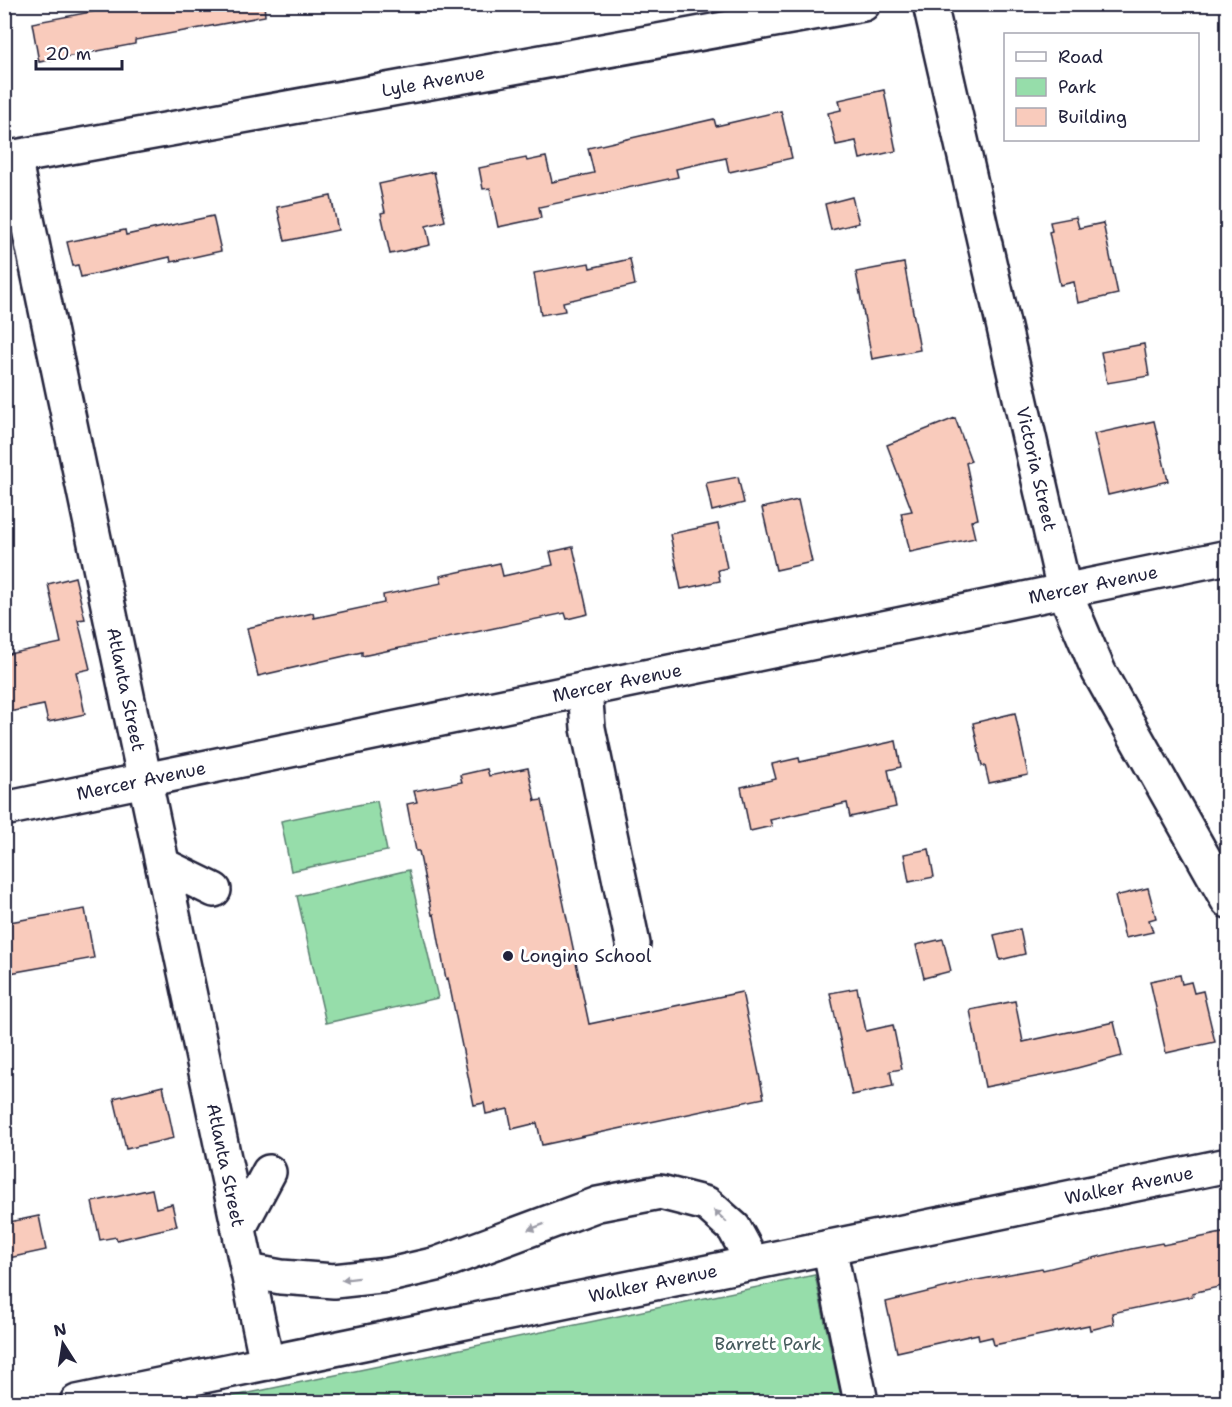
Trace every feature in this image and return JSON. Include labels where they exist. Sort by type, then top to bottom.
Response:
[{"type":"street","name":"Lyle Avenue","points":[[9,158],[863,4]]},
{"type":"street","name":"Victoria Street","points":[[930,4],[1064,590],[1099,672],[1227,901]]},
{"type":"street","name":"Atlanta Street","points":[[9,158],[145,780],[267,1363]]},
{"type":"street","name":"Mercer Avenue","points":[[4,809],[1227,557]]},
{"type":"street","points":[[585,689],[588,728],[633,944]]},
{"type":"street","points":[[163,865],[214,890]]},
{"type":"street","name":"Walker Avenue","points":[[77,1402],[1227,1165]]},
{"type":"street","points":[[239,1228],[269,1172]]},
{"type":"street","points":[[248,1271],[334,1281],[389,1275],[437,1264],[598,1204],[660,1192],[707,1204],[734,1228],[753,1263]]},
{"type":"street","points":[[828,1247],[861,1402]]},
{"type":"green space","points":[[377,801],[387,851],[291,871],[281,821]]},
{"type":"green space","points":[[409,870],[438,998],[326,1023],[297,896]]},
{"type":"green space","name":"Barrett Park","points":[[815,1275],[842,1402],[204,1402],[259,1391]]},
{"type":"building","points":[[133,4],[264,4],[265,16],[135,40],[135,44],[39,62],[32,23]]},
{"type":"building","points":[[884,90],[896,151],[860,159],[856,141],[836,145],[828,113],[841,110],[839,100]]},
{"type":"building","points":[[781,111],[792,158],[729,172],[726,158],[676,169],[678,177],[539,207],[541,218],[498,227],[490,188],[483,189],[479,168],[526,158],[527,161],[546,157],[552,182],[594,173],[588,148],[714,119],[716,126]]},
{"type":"building","points":[[434,172],[445,221],[426,226],[430,245],[390,254],[381,213],[385,212],[379,184]]},
{"type":"building","points":[[331,196],[338,230],[285,241],[277,207]]},
{"type":"building","points":[[852,197],[859,223],[831,230],[825,204]]},
{"type":"building","points":[[213,216],[221,251],[171,262],[170,257],[81,277],[78,265],[73,266],[67,242],[125,230],[126,235]]},
{"type":"building","points":[[1076,217],[1079,228],[1103,223],[1118,294],[1078,303],[1074,282],[1060,285],[1049,232],[1052,231],[1050,222]]},
{"type":"building","points":[[630,259],[635,285],[563,302],[565,311],[541,315],[534,273],[589,263],[590,268]]},
{"type":"building","points":[[904,263],[920,350],[872,359],[856,272]]},
{"type":"building","points":[[1144,344],[1149,376],[1107,383],[1101,352]]},
{"type":"building","points":[[955,418],[971,461],[966,463],[978,519],[971,521],[975,538],[910,552],[901,513],[912,511],[887,445]]},
{"type":"building","points":[[1154,421],[1168,481],[1108,495],[1094,434]]},
{"type":"building","points":[[738,477],[744,503],[712,511],[706,483]]},
{"type":"building","points":[[798,500],[812,562],[776,570],[762,508]]},
{"type":"building","points":[[718,524],[727,568],[718,570],[720,581],[681,589],[670,534]]},
{"type":"building","points":[[573,547],[588,614],[567,619],[565,613],[362,656],[362,652],[258,676],[247,628],[313,613],[314,618],[384,603],[383,595],[442,583],[440,576],[500,563],[503,576],[553,565],[550,552]]},
{"type":"building","points":[[75,577],[85,619],[78,620],[90,669],[76,672],[85,714],[48,722],[44,705],[4,713],[4,655],[61,643],[48,584]]},
{"type":"building","points":[[1015,713],[1028,775],[989,783],[985,766],[982,766],[973,723]]},
{"type":"building","points":[[896,741],[901,767],[888,770],[896,807],[850,817],[847,803],[770,820],[772,826],[750,831],[741,787],[776,779],[772,764],[799,758],[800,762]]},
{"type":"building","name":"Longino School","points":[[528,768],[535,801],[542,800],[589,1024],[742,992],[764,1098],[542,1145],[537,1123],[512,1129],[508,1109],[486,1114],[484,1103],[474,1105],[434,914],[432,915],[419,851],[416,851],[407,804],[417,802],[414,791],[462,782],[460,775],[487,769],[489,776]]},
{"type":"building","points":[[929,849],[934,877],[909,882],[904,854]]},
{"type":"building","points":[[1148,888],[1156,918],[1149,920],[1153,932],[1125,938],[1115,896]]},
{"type":"building","points":[[85,909],[94,958],[4,974],[4,923]]},
{"type":"building","points":[[1020,929],[1025,954],[1000,960],[994,935]]},
{"type":"building","points":[[943,939],[951,971],[924,978],[916,945]]},
{"type":"building","points":[[1180,975],[1182,984],[1191,982],[1194,993],[1203,991],[1215,1042],[1166,1053],[1150,981]]},
{"type":"building","points":[[857,988],[866,1031],[893,1025],[902,1069],[890,1071],[893,1086],[852,1095],[830,993]]},
{"type":"building","points":[[1015,1001],[1023,1042],[1114,1022],[1122,1056],[1066,1071],[985,1087],[970,1010]]},
{"type":"building","points":[[163,1086],[174,1138],[126,1149],[114,1098]]},
{"type":"building","points":[[152,1189],[156,1208],[172,1204],[177,1226],[117,1240],[116,1237],[100,1240],[92,1202]]},
{"type":"building","points":[[39,1216],[46,1250],[4,1259],[4,1223]]},
{"type":"building","points":[[1227,1232],[1227,1285],[1192,1293],[1193,1296],[1112,1313],[1114,1324],[1090,1330],[1089,1325],[994,1345],[992,1337],[979,1340],[978,1334],[897,1352],[886,1302],[972,1281],[1042,1268],[1043,1270],[1131,1249]]},
{"type":"place","name":"Longino School","points":[[508,956]]}]
